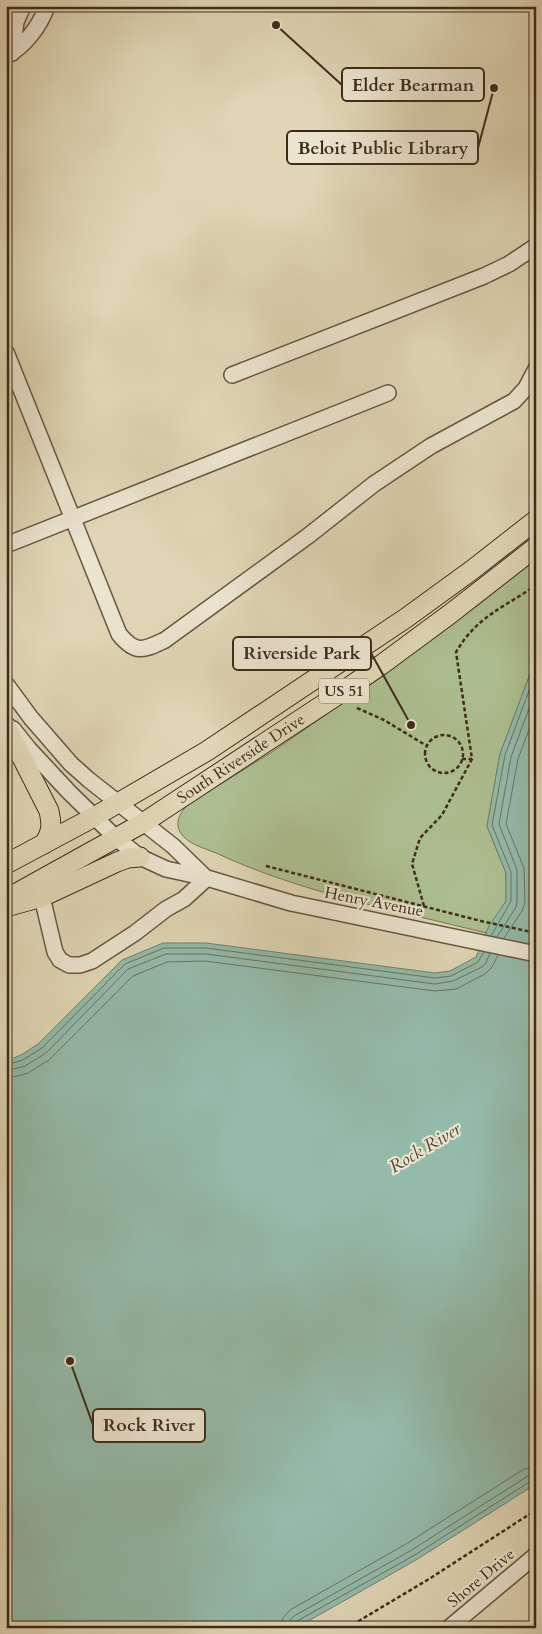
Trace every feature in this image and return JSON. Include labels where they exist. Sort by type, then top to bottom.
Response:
[{"type":"main road","name":"South Riverside Drive","points":[[6,864],[94,817],[207,751],[406,618],[536,520]]},
{"type":"main road","name":"South Riverside Drive","points":[[6,899],[143,823],[290,727],[382,665],[536,547]]},
{"type":"main road","points":[[6,726],[49,810],[52,830],[44,844]]},
{"type":"main road","points":[[6,907],[42,896],[117,862],[128,858],[140,857]]},
{"type":"street","points":[[9,54],[16,22],[23,6]]},
{"type":"street","points":[[9,54],[25,42],[48,6]]},
{"type":"street","points":[[232,375],[484,276],[509,264],[536,246]]},
{"type":"street","points":[[6,352],[119,634],[131,646],[138,649],[144,649],[165,640],[308,536],[374,484],[431,446],[514,401],[526,388],[536,369]]},
{"type":"street","points":[[6,545],[388,393]]},
{"type":"street","points":[[6,554],[36,533]]},
{"type":"street","name":"Henry Avenue","points":[[6,684],[61,754],[89,780],[172,846],[207,878]]},
{"type":"street","name":"Henry Avenue","points":[[6,720],[29,749],[116,838],[140,857],[166,869],[207,878],[290,903],[476,940],[536,954]]},
{"type":"street","points":[[42,896],[55,952],[60,960],[70,966],[80,965],[92,961],[135,933],[166,908],[184,899],[207,878]]},
{"type":"street","name":"Shore Drive","points":[[449,1628],[536,1555]]},
{"type":"path","points":[[424,906],[412,864],[420,838],[442,815],[472,759],[456,652],[473,628],[486,617],[536,585]]},
{"type":"path","points":[[357,708],[384,720],[427,746]]},
{"type":"path","points":[[441,735],[453,737],[462,746],[462,759],[460,765],[450,772],[437,771],[428,763],[426,758],[427,746],[441,735]]},
{"type":"path","points":[[462,759],[472,759]]},
{"type":"path","points":[[266,866],[481,921],[536,933]]},
{"type":"path","points":[[347,1628],[429,1580],[536,1510]]},
{"type":"shaded area","points":[[536,559],[536,658],[500,754],[487,826],[506,873],[506,901],[486,933],[315,890],[249,867],[196,845],[183,836],[178,828],[178,819],[190,803],[272,752],[350,698],[477,606]]},
{"type":"water","points":[[536,658],[536,1484],[416,1560],[296,1628],[6,1628],[6,1061],[21,1055],[38,1044],[122,960],[163,943],[206,943],[435,973],[450,971],[476,957],[489,926],[506,901],[506,873],[487,826],[500,754]]},
{"type":"place","name":"Elder Bearman","points":[[276,25]]},
{"type":"place","name":"Beloit Public Library","points":[[494,88]]},
{"type":"place","name":"Riverside Park","points":[[411,725]]},
{"type":"place","name":"Rock River","points":[[70,1361]]}]
